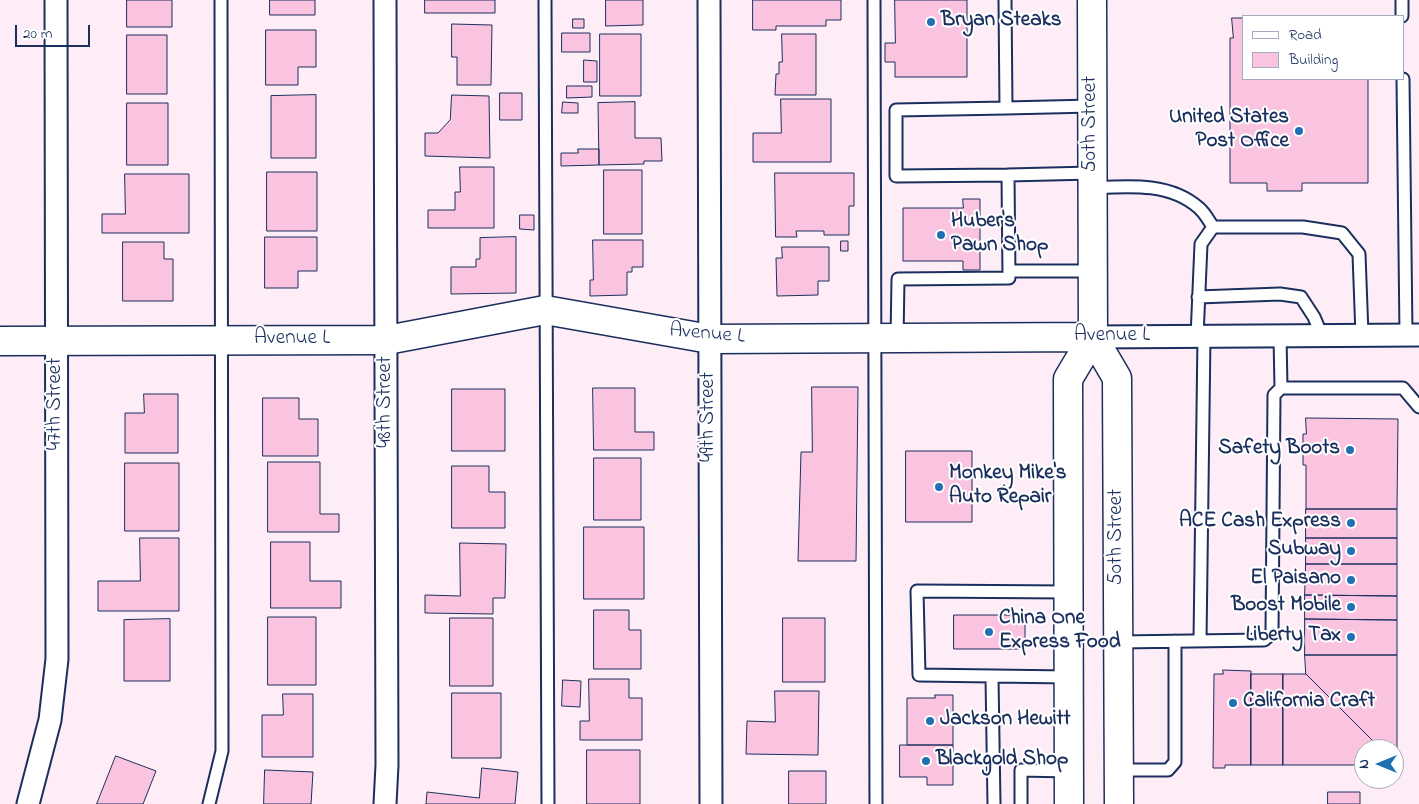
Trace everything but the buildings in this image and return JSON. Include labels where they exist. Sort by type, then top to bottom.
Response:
[{"type":"main road","name":"50th Street","points":[[1092,0],[1093,337],[1117,378],[1119,804]]},
{"type":"main road","name":"Avenue L","points":[[0,340],[386,340],[545,310],[710,339],[1093,337]]},
{"type":"main road","points":[[1069,804],[1068,379],[1093,337]]},
{"type":"street","name":"47th Street","points":[[28,804],[50,720],[56,674],[56,0]]},
{"type":"street","name":"48th Street","points":[[385,804],[387,766],[386,0]]},
{"type":"street","name":"49th Street","points":[[709,0],[711,804]]},
{"type":"street","name":"Avenue L","points":[[1093,337],[1412,335]]},
{"type":"lane","points":[[209,804],[222,752],[221,0]]},
{"type":"lane","points":[[545,0],[548,804]]},
{"type":"lane","points":[[874,0],[886,339],[876,804]]},
{"type":"lane","points":[[1005,0],[1006,108]]},
{"type":"lane","points":[[1402,0],[1402,15]]},
{"type":"lane","points":[[1403,80],[1412,335]]},
{"type":"lane","points":[[1092,106],[896,110],[896,176],[1008,175],[1140,185],[1159,190],[1200,208],[1213,227]]},
{"type":"lane","points":[[886,339],[898,279],[1008,278],[1008,175]]},
{"type":"lane","points":[[1200,641],[1201,336],[1198,297],[1200,244],[1213,227]]},
{"type":"lane","points":[[1213,227],[1303,227],[1342,233],[1359,254],[1362,335]]},
{"type":"lane","points":[[1008,271],[1093,270]]},
{"type":"lane","points":[[1198,297],[1280,294],[1301,297],[1314,317],[1322,336]]},
{"type":"lane","points":[[1280,336],[1281,388]]},
{"type":"lane","points":[[1119,642],[1264,640],[1272,633],[1274,395],[1281,388],[1403,388],[1419,407]]},
{"type":"lane","points":[[1068,592],[917,591],[919,675],[1069,677]]},
{"type":"lane","points":[[1119,770],[1168,770],[1175,762],[1175,641]]},
{"type":"lane","points":[[992,677],[994,804]]},
{"type":"lane","points":[[1022,804],[1022,770],[1069,771]]},
{"type":"place","name":"Bryan Steaks","points":[[931,22]]},
{"type":"place","name":"United States Post Office","points":[[1299,131]]},
{"type":"place","name":"Huber's Pawn Shop","points":[[941,235]]},
{"type":"place","name":"Safety Boots","points":[[1350,450]]},
{"type":"place","name":"Monkey Mike's Auto Repair","points":[[939,487]]},
{"type":"place","name":"ACE Cash Express","points":[[1351,523]]},
{"type":"place","name":"Subway","points":[[1351,551]]},
{"type":"place","name":"El Paisano","points":[[1351,580]]},
{"type":"place","name":"Boost Mobile","points":[[1351,607]]},
{"type":"place","name":"China One Express Food","points":[[989,632]]},
{"type":"place","name":"Liberty Tax","points":[[1351,637]]},
{"type":"place","name":"California Craft","points":[[1233,703]]},
{"type":"place","name":"Jackson Hewitt","points":[[930,721]]},
{"type":"place","name":"Blackgold Shop","points":[[926,761]]}]
